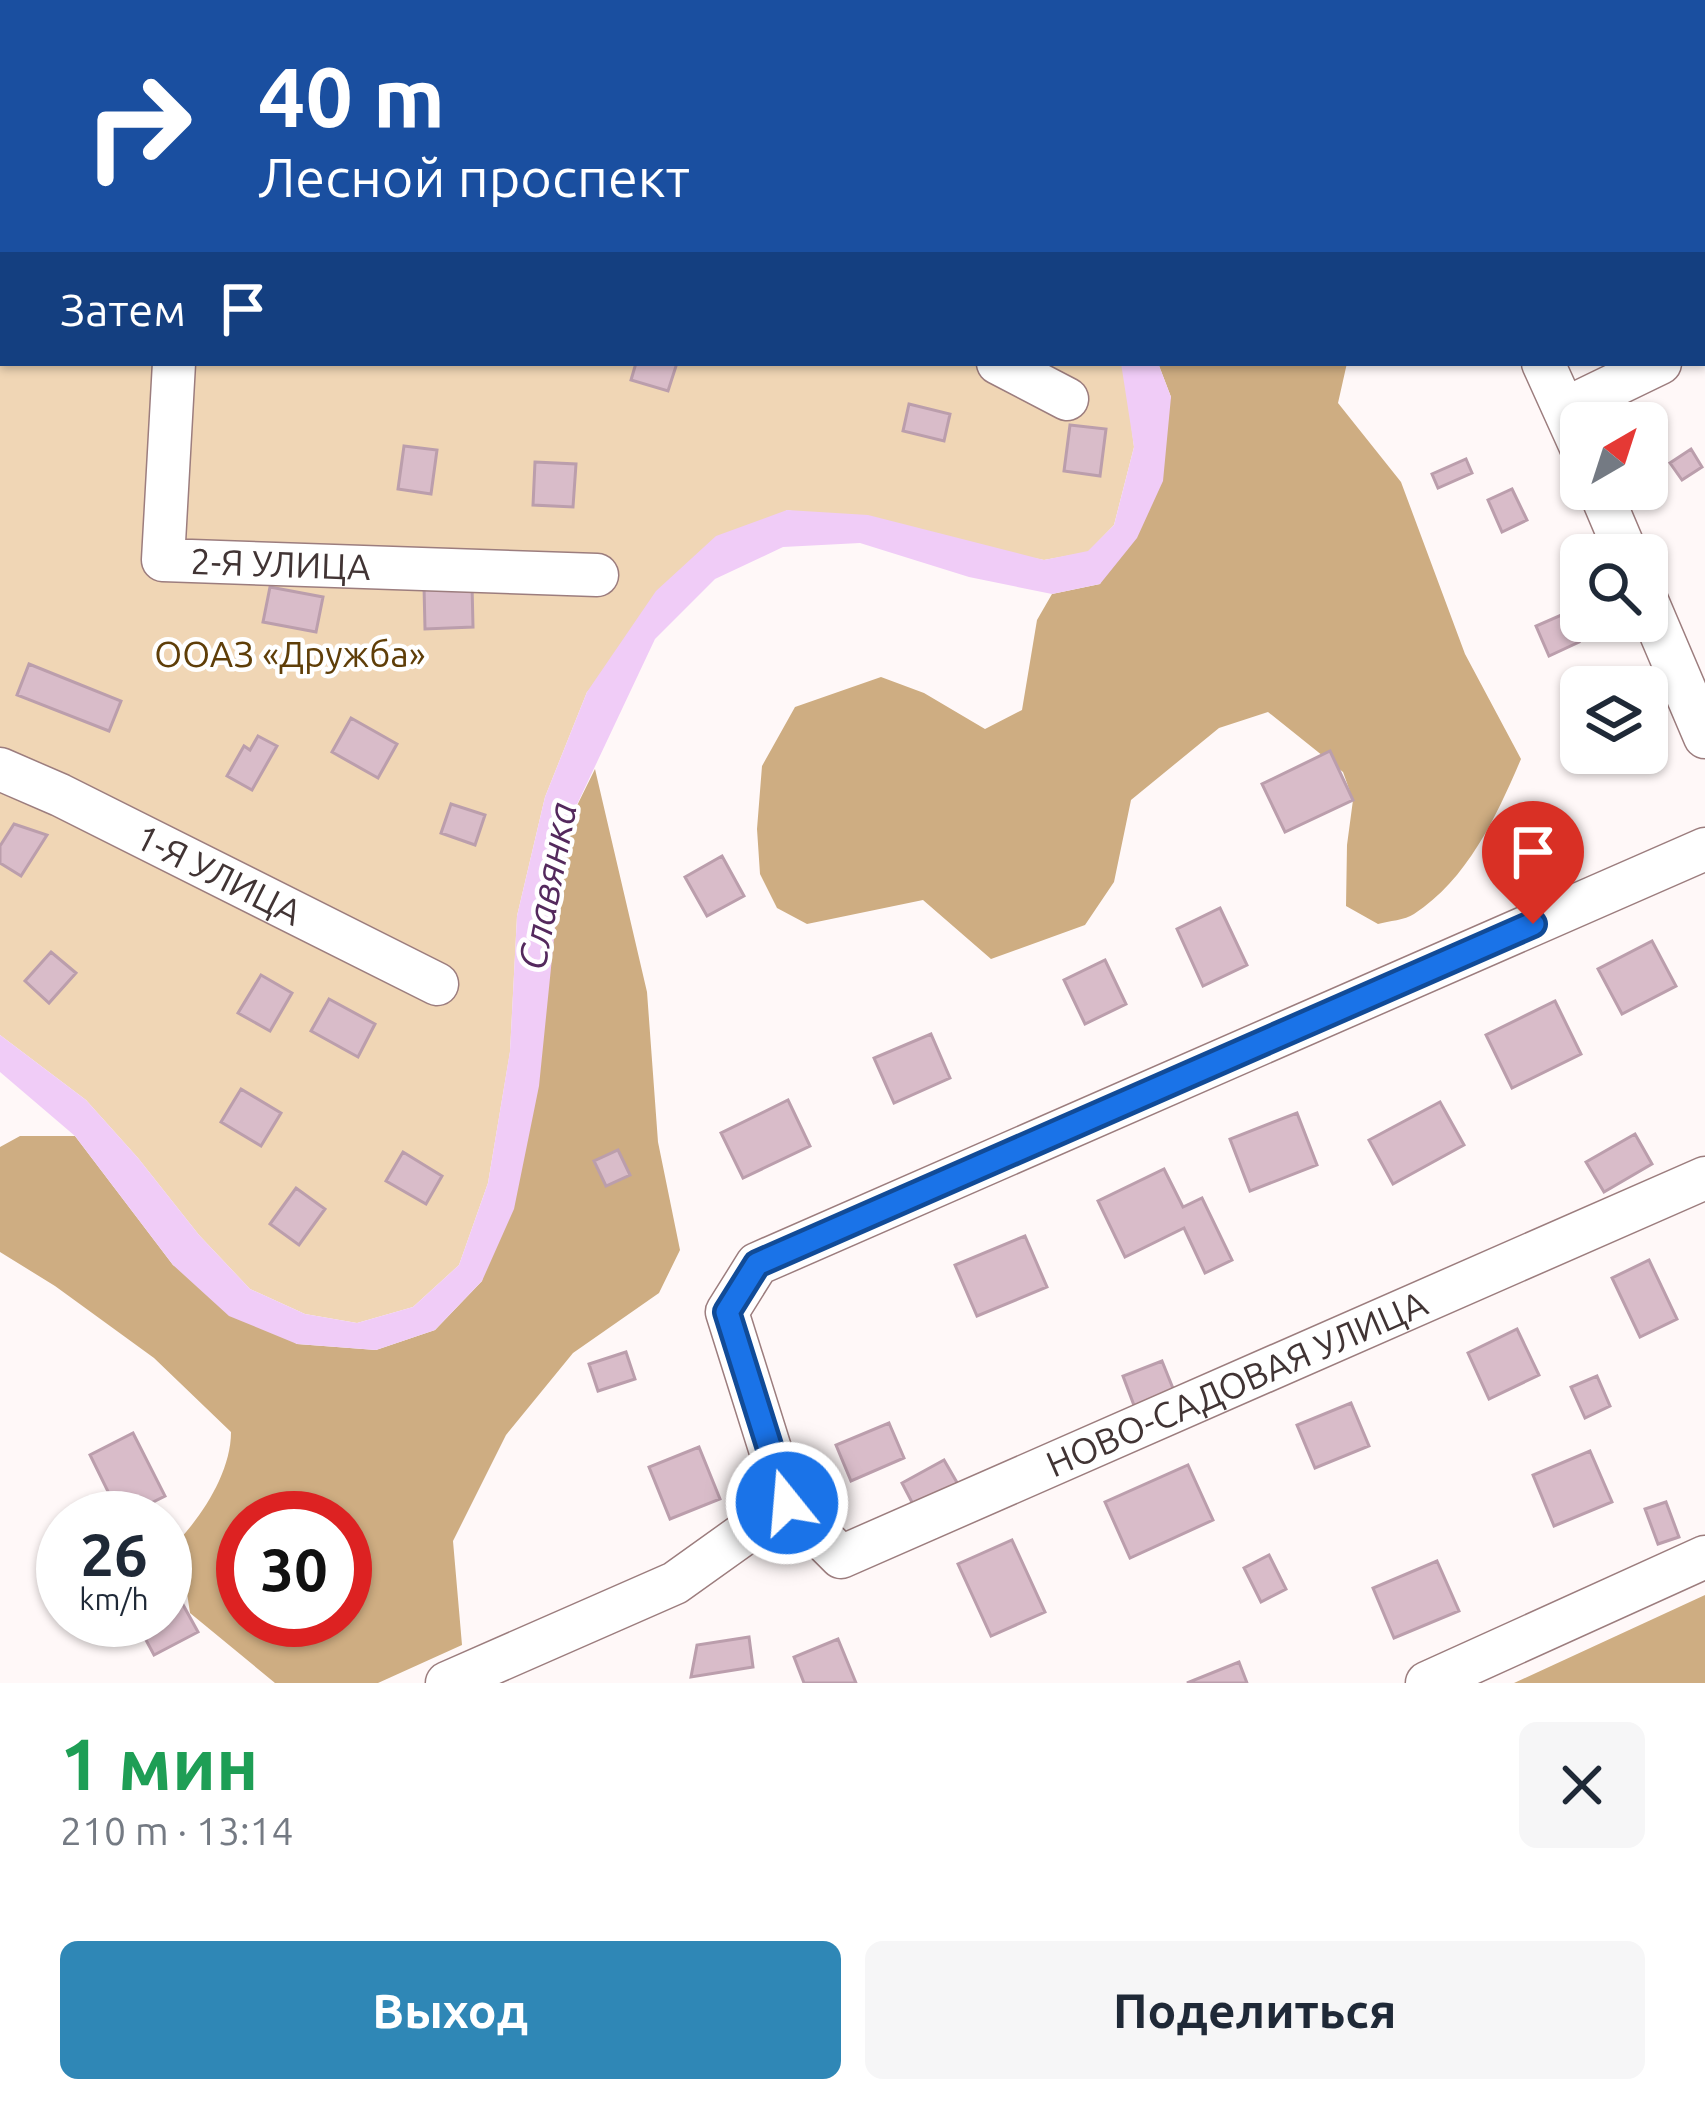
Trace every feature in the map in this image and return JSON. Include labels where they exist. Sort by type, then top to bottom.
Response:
[{"type":"street","name":"2-Я УЛИЦА","points":[[174,366],[163,560],[597,575]]},
{"type":"street","points":[[1004,366],[1067,399]]},
{"type":"street","points":[[1545,366],[1561,402]]},
{"type":"street","points":[[1608,402],[1656,366]]},
{"type":"street","points":[[1665,642],[1705,736]]},
{"type":"street","name":"1-Я УЛИЦА","points":[[0,769],[61,794],[437,984]]},
{"type":"street","points":[[447,1683],[495,1669],[675,1582],[787,1503],[727,1312],[757,1264],[1705,849]]},
{"type":"street","name":"НОВО-САДОВАЯ УЛИЦА","points":[[787,1503],[841,1557],[1705,1178]]},
{"type":"street","points":[[1427,1683],[1705,1557]]},
{"type":"green space","name":"ООАЗ «Дружба»","points":[[0,366],[1124,367],[1134,447],[1114,525],[1088,552],[1044,560],[787,510],[587,692],[545,797],[517,916],[510,1052],[488,1183],[459,1265],[413,1307],[357,1323],[305,1314],[250,1289],[86,1100],[0,1035]]},
{"type":"shaded area","points":[[1159,366],[1346,366],[1338,403],[1401,482],[1465,654],[1521,759],[1491,823],[1465,864],[1433,900],[1406,918],[1378,924],[1346,906],[1353,800],[1343,772],[1268,712],[1219,728],[1131,800],[1114,882],[1085,925],[991,959],[923,900],[807,924],[777,908],[760,874],[757,829],[762,766],[795,707],[881,677],[924,693],[985,729],[1022,710],[1037,620],[1052,594],[1100,584],[1171,397]]},
{"type":"shaded area","points":[[595,769],[647,992],[658,1142],[680,1250],[659,1293],[573,1353],[506,1435],[453,1541],[462,1645],[378,1683],[275,1683],[231,1647],[372,1647],[372,1491],[216,1491],[216,1634],[192,1615],[192,1524],[215,1490],[227,1461],[231,1432],[154,1358],[0,1252],[0,1147],[20,1136],[75,1136],[173,1265],[297,1344],[376,1350],[435,1330],[482,1281],[552,928],[565,830]]},
{"type":"shaded area","points":[[1705,1595],[1705,1683],[1514,1683]]},
{"type":"water","name":"Славянка","points":[[1121,366],[1159,366],[1171,397],[1163,481],[1137,538],[1100,584],[1052,594],[969,577],[860,543],[783,547],[715,579],[655,639],[565,830],[539,1086],[514,1209],[482,1281],[435,1330],[376,1350],[297,1344],[229,1316],[173,1265],[75,1136],[0,1072],[0,1035],[86,1100],[250,1289],[305,1314],[357,1323],[413,1307],[459,1265],[488,1183],[510,1051],[517,916],[545,797],[587,692],[656,591],[716,536],[787,510],[868,515],[1044,560],[1088,551],[1114,525],[1134,447]]},
{"type":"building","points":[[635,366],[676,366],[668,391],[631,380]]},
{"type":"building","points":[[909,404],[950,414],[944,441],[903,431]]},
{"type":"building","points":[[1070,425],[1106,429],[1100,476],[1064,471]]},
{"type":"building","points":[[404,446],[437,450],[431,494],[398,489]]},
{"type":"building","points":[[1691,449],[1702,467],[1682,480],[1670,463]]},
{"type":"building","points":[[1466,459],[1472,473],[1438,488],[1432,474]]},
{"type":"building","points":[[535,462],[576,464],[573,507],[533,505]]},
{"type":"building","points":[[1512,489],[1527,520],[1502,532],[1488,500]]},
{"type":"building","points":[[472,584],[473,627],[425,629],[424,586]]},
{"type":"building","points":[[270,587],[323,597],[316,632],[263,622]]},
{"type":"building","points":[[1560,616],[1560,642],[1579,642],[1549,656],[1536,626]]},
{"type":"building","points":[[29,664],[121,701],[109,731],[17,695]]},
{"type":"building","points":[[351,718],[397,744],[378,778],[332,752]]},
{"type":"building","points":[[258,736],[277,746],[252,790],[227,776],[244,746],[250,750]]},
{"type":"building","points":[[1330,751],[1353,800],[1285,832],[1262,784]]},
{"type":"building","points":[[451,804],[485,815],[475,845],[441,833]]},
{"type":"building","points":[[14,824],[47,835],[21,876],[0,863],[0,846]]},
{"type":"building","points":[[722,856],[744,896],[707,916],[685,877]]},
{"type":"building","points":[[1220,908],[1247,965],[1203,986],[1177,929]]},
{"type":"building","points":[[1652,941],[1676,986],[1622,1014],[1598,969]]},
{"type":"building","points":[[51,952],[76,973],[49,1003],[25,981]]},
{"type":"building","points":[[1105,960],[1126,1004],[1085,1024],[1064,980]]},
{"type":"building","points":[[261,975],[292,993],[270,1031],[238,1013]]},
{"type":"building","points":[[329,999],[375,1024],[358,1057],[311,1031]]},
{"type":"building","points":[[1555,1001],[1581,1054],[1512,1088],[1486,1035]]},
{"type":"building","points":[[931,1034],[950,1078],[894,1103],[874,1058]]},
{"type":"building","points":[[241,1089],[281,1113],[261,1146],[221,1122]]},
{"type":"building","points":[[788,1100],[810,1146],[743,1178],[721,1133]]},
{"type":"building","points":[[1440,1102],[1464,1145],[1393,1184],[1369,1140]]},
{"type":"building","points":[[1297,1113],[1317,1165],[1250,1191],[1230,1139]]},
{"type":"building","points":[[1635,1134],[1652,1164],[1604,1192],[1586,1162]]},
{"type":"building","points":[[618,1150],[630,1175],[606,1186],[594,1161]]},
{"type":"building","points":[[403,1152],[442,1176],[426,1204],[386,1181]]},
{"type":"building","points":[[1164,1169],[1183,1207],[1202,1198],[1232,1260],[1205,1273],[1184,1228],[1125,1257],[1098,1201]]},
{"type":"building","points":[[296,1188],[325,1209],[299,1245],[270,1224]]},
{"type":"building","points":[[1025,1236],[1047,1287],[977,1316],[955,1265]]},
{"type":"building","points":[[1649,1260],[1677,1319],[1640,1337],[1612,1278]]},
{"type":"building","points":[[1517,1329],[1539,1375],[1489,1399],[1468,1353]]},
{"type":"building","points":[[626,1352],[635,1379],[598,1391],[589,1364]]},
{"type":"building","points":[[1162,1361],[1178,1401],[1138,1416],[1123,1376]]},
{"type":"building","points":[[1597,1376],[1610,1406],[1585,1418],[1571,1387]]},
{"type":"building","points":[[1351,1403],[1369,1446],[1315,1468],[1297,1425]]},
{"type":"building","points":[[889,1423],[904,1458],[851,1481],[836,1445]]},
{"type":"building","points":[[133,1433],[162,1491],[108,1491],[90,1455]]},
{"type":"building","points":[[699,1447],[720,1499],[670,1519],[649,1467]]},
{"type":"building","points":[[1590,1451],[1612,1502],[1554,1526],[1533,1475]]},
{"type":"building","points":[[944,1460],[959,1486],[916,1510],[902,1483]]},
{"type":"building","points":[[1188,1465],[1213,1520],[1130,1558],[1105,1502]]},
{"type":"building","points":[[1666,1502],[1679,1537],[1658,1544],[1645,1509]]},
{"type":"building","points":[[1012,1540],[1045,1612],[991,1636],[958,1564]]},
{"type":"building","points":[[1269,1555],[1286,1589],[1261,1602],[1244,1568]]},
{"type":"building","points":[[1437,1561],[1459,1611],[1394,1638],[1373,1588]]},
{"type":"building","points":[[749,1637],[753,1667],[691,1677],[697,1645]]},
{"type":"building","points":[[838,1639],[856,1683],[804,1683],[794,1657]]},
{"type":"building","points":[[1239,1662],[1247,1683],[1187,1683]]},
{"type":"route","points":[[787,1503],[727,1312],[757,1264],[1533,924]]}]
